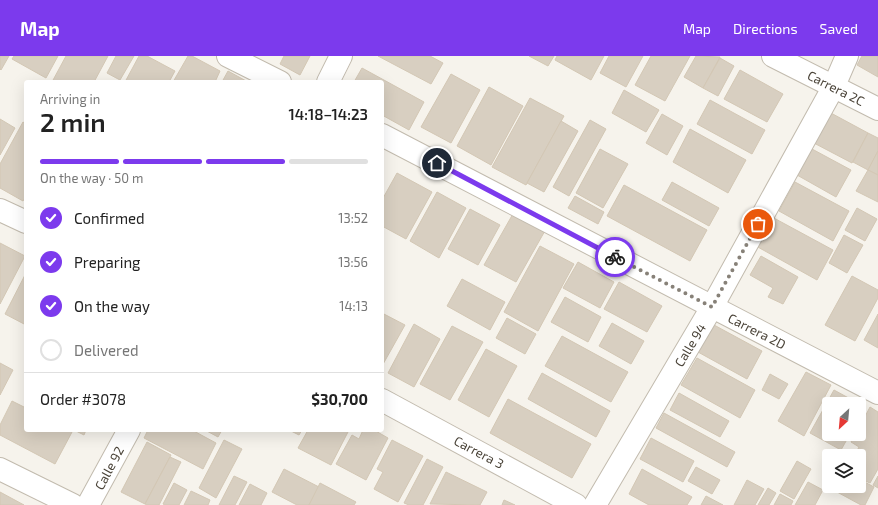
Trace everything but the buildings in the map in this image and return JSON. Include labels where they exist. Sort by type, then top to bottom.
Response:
[{"type":"street","points":[[228,56],[276,80]]},
{"type":"street","points":[[329,80],[341,56]]},
{"type":"street","name":"Carrera 2C","points":[[773,56],[834,86],[878,110]]},
{"type":"street","name":"Calle 94","points":[[595,505],[712,307],[834,86],[847,56]]},
{"type":"street","name":"Carrera 2D","points":[[384,135],[878,393]]},
{"type":"street","points":[[0,210],[24,221]]},
{"type":"street","name":"Carrera 3","points":[[384,401],[576,505]]},
{"type":"street","name":"Calle 92","points":[[88,505],[128,432]]},
{"type":"street","points":[[0,469],[73,505]]},
{"type":"way so far","points":[[615,257],[712,307],[758,224]]},
{"type":"route","points":[[437,163],[615,257]]}]
